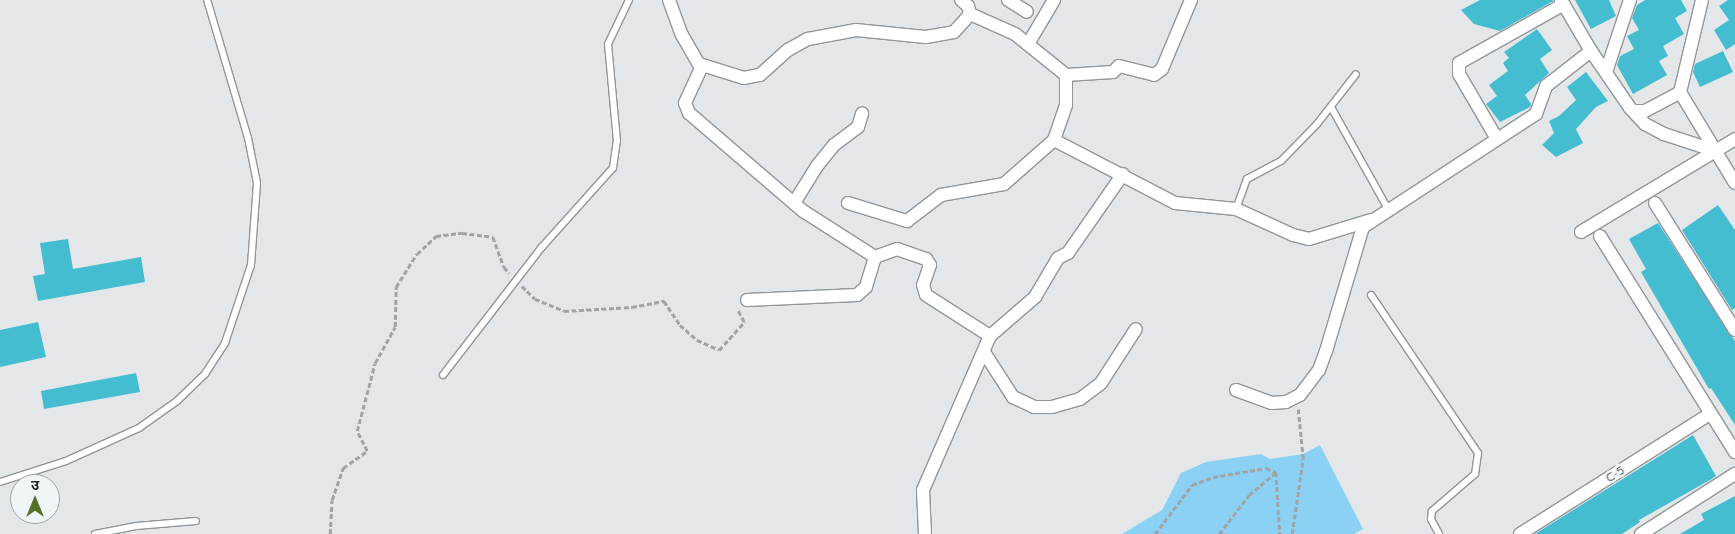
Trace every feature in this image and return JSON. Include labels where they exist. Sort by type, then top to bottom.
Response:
[{"type":"street","points":[[669,0],[689,50],[702,66],[735,77],[752,77],[768,69],[797,43],[808,39],[871,30],[941,36],[963,26],[970,14],[968,6],[961,0]]},
{"type":"street","points":[[1008,0],[1027,12]]},
{"type":"street","points":[[1028,44],[1054,0]]},
{"type":"street","points":[[970,14],[1015,34],[1066,75],[1113,72],[1119,66],[1154,75],[1162,69],[1191,0]]},
{"type":"street","points":[[1606,72],[1630,0]]},
{"type":"street","points":[[1702,0],[1680,92],[1733,179]]},
{"type":"street","points":[[1497,139],[1459,74],[1460,64],[1562,2],[1606,72],[1645,124],[1664,134],[1716,151]]},
{"type":"street","points":[[1054,140],[1123,174],[1175,203],[1236,209],[1293,235],[1309,238],[1371,220],[1538,112],[1546,86],[1592,51]]},
{"type":"street","points":[[702,66],[685,103],[689,113],[794,204],[827,229],[875,257]]},
{"type":"street","points":[[848,203],[907,221],[941,195],[1004,184],[1054,140],[1066,105],[1066,75]]},
{"type":"street","points":[[1634,111],[1645,111],[1680,92]]},
{"type":"street","points":[[794,204],[817,166],[834,146],[858,128],[862,114]]},
{"type":"street","points":[[1582,232],[1735,139]]},
{"type":"street","points":[[925,534],[923,490],[990,336],[1036,297],[1058,258],[1068,252],[1123,174]]},
{"type":"street","points":[[1655,203],[1735,330]]},
{"type":"street","points":[[1236,390],[1272,403],[1286,402],[1300,395],[1319,370],[1358,237],[1371,220]]},
{"type":"street","points":[[1600,236],[1735,452]]},
{"type":"street","points":[[875,257],[897,249],[926,259],[929,270],[923,285],[926,294],[990,336]]},
{"type":"street","points":[[747,300],[857,295],[866,287],[875,257]]},
{"type":"street","points":[[984,352],[1013,396],[1028,405],[1052,406],[1080,399],[1101,383],[1136,329]]},
{"type":"street","name":"C-5","points":[[1520,534],[1710,414]]},
{"type":"street","points":[[1641,534],[1735,474]]},
{"type":"lane","points":[[0,482],[66,460],[139,428],[177,401],[206,374],[225,343],[251,264],[257,183],[248,138],[207,0]]},
{"type":"lane","points":[[443,375],[558,228],[613,168],[617,141],[608,44],[630,0]]},
{"type":"lane","points":[[1236,209],[1247,179],[1281,161],[1331,107],[1356,74]]},
{"type":"lane","points":[[1331,107],[1388,209]]},
{"type":"lane","points":[[1371,295],[1478,453],[1474,474],[1432,511],[1431,519],[1439,534]]},
{"type":"lane","points":[[95,534],[136,526],[196,521]]},
{"type":"path","points":[[330,534],[332,500],[343,468],[367,451],[357,430],[375,363],[396,327],[396,287],[417,254],[436,236],[462,233],[493,237],[504,267],[517,282],[534,299],[564,311],[632,307],[664,300],[680,325],[697,340],[719,350],[744,322],[734,303],[747,300]]},
{"type":"path","points":[[1292,534],[1303,459],[1298,413],[1300,395]]},
{"type":"path","points":[[1155,534],[1192,485],[1213,477],[1266,468],[1276,472]]},
{"type":"path","points":[[1218,534],[1249,495],[1276,472]]},
{"type":"path","points":[[1276,472],[1280,534]]},
{"type":"shaded area","points":[[1320,445],[1363,529],[1354,534],[1122,534],[1162,510],[1181,473],[1206,462],[1261,454],[1270,459],[1303,454]]},
{"type":"building","points":[[1480,0],[1553,1],[1500,31],[1474,24],[1461,10]]},
{"type":"building","points":[[1575,0],[1609,0],[1616,16],[1591,29]]},
{"type":"building","points":[[1645,0],[1681,0],[1687,11],[1675,18],[1684,34],[1663,46],[1668,56],[1659,61],[1667,75],[1633,94],[1617,65],[1620,56],[1634,49],[1627,36],[1639,30],[1632,18],[1637,5]]},
{"type":"building","points":[[1728,0],[1735,0],[1735,44],[1726,50],[1714,30],[1729,20],[1719,6]]},
{"type":"building","points":[[1537,29],[1552,50],[1540,59],[1549,73],[1525,95],[1531,104],[1530,107],[1500,122],[1486,104],[1497,96],[1489,85],[1508,71],[1503,63],[1509,58],[1504,52]]},
{"type":"building","points":[[1723,51],[1733,72],[1700,87],[1693,72],[1695,64]]},
{"type":"building","points":[[1586,72],[1608,101],[1596,107],[1576,129],[1583,143],[1556,157],[1542,145],[1554,133],[1549,121],[1559,116],[1576,100],[1567,87]]},
{"type":"building","points":[[1718,205],[1735,230],[1735,308],[1732,310],[1682,230]]},
{"type":"building","points":[[1658,223],[1735,341],[1735,425],[1711,388],[1709,389],[1641,272],[1646,269],[1629,239]]},
{"type":"building","points":[[68,239],[73,269],[141,257],[145,282],[38,301],[33,276],[45,274],[40,243]]},
{"type":"building","points":[[38,322],[46,357],[0,367],[0,330]]},
{"type":"building","points":[[136,373],[140,392],[44,409],[41,391]]},
{"type":"building","points":[[1693,435],[1716,476],[1710,480],[1639,520],[1640,522],[1622,534],[1535,534]]},
{"type":"building","points":[[1735,496],[1735,534],[1680,534],[1704,520],[1701,514]]}]
